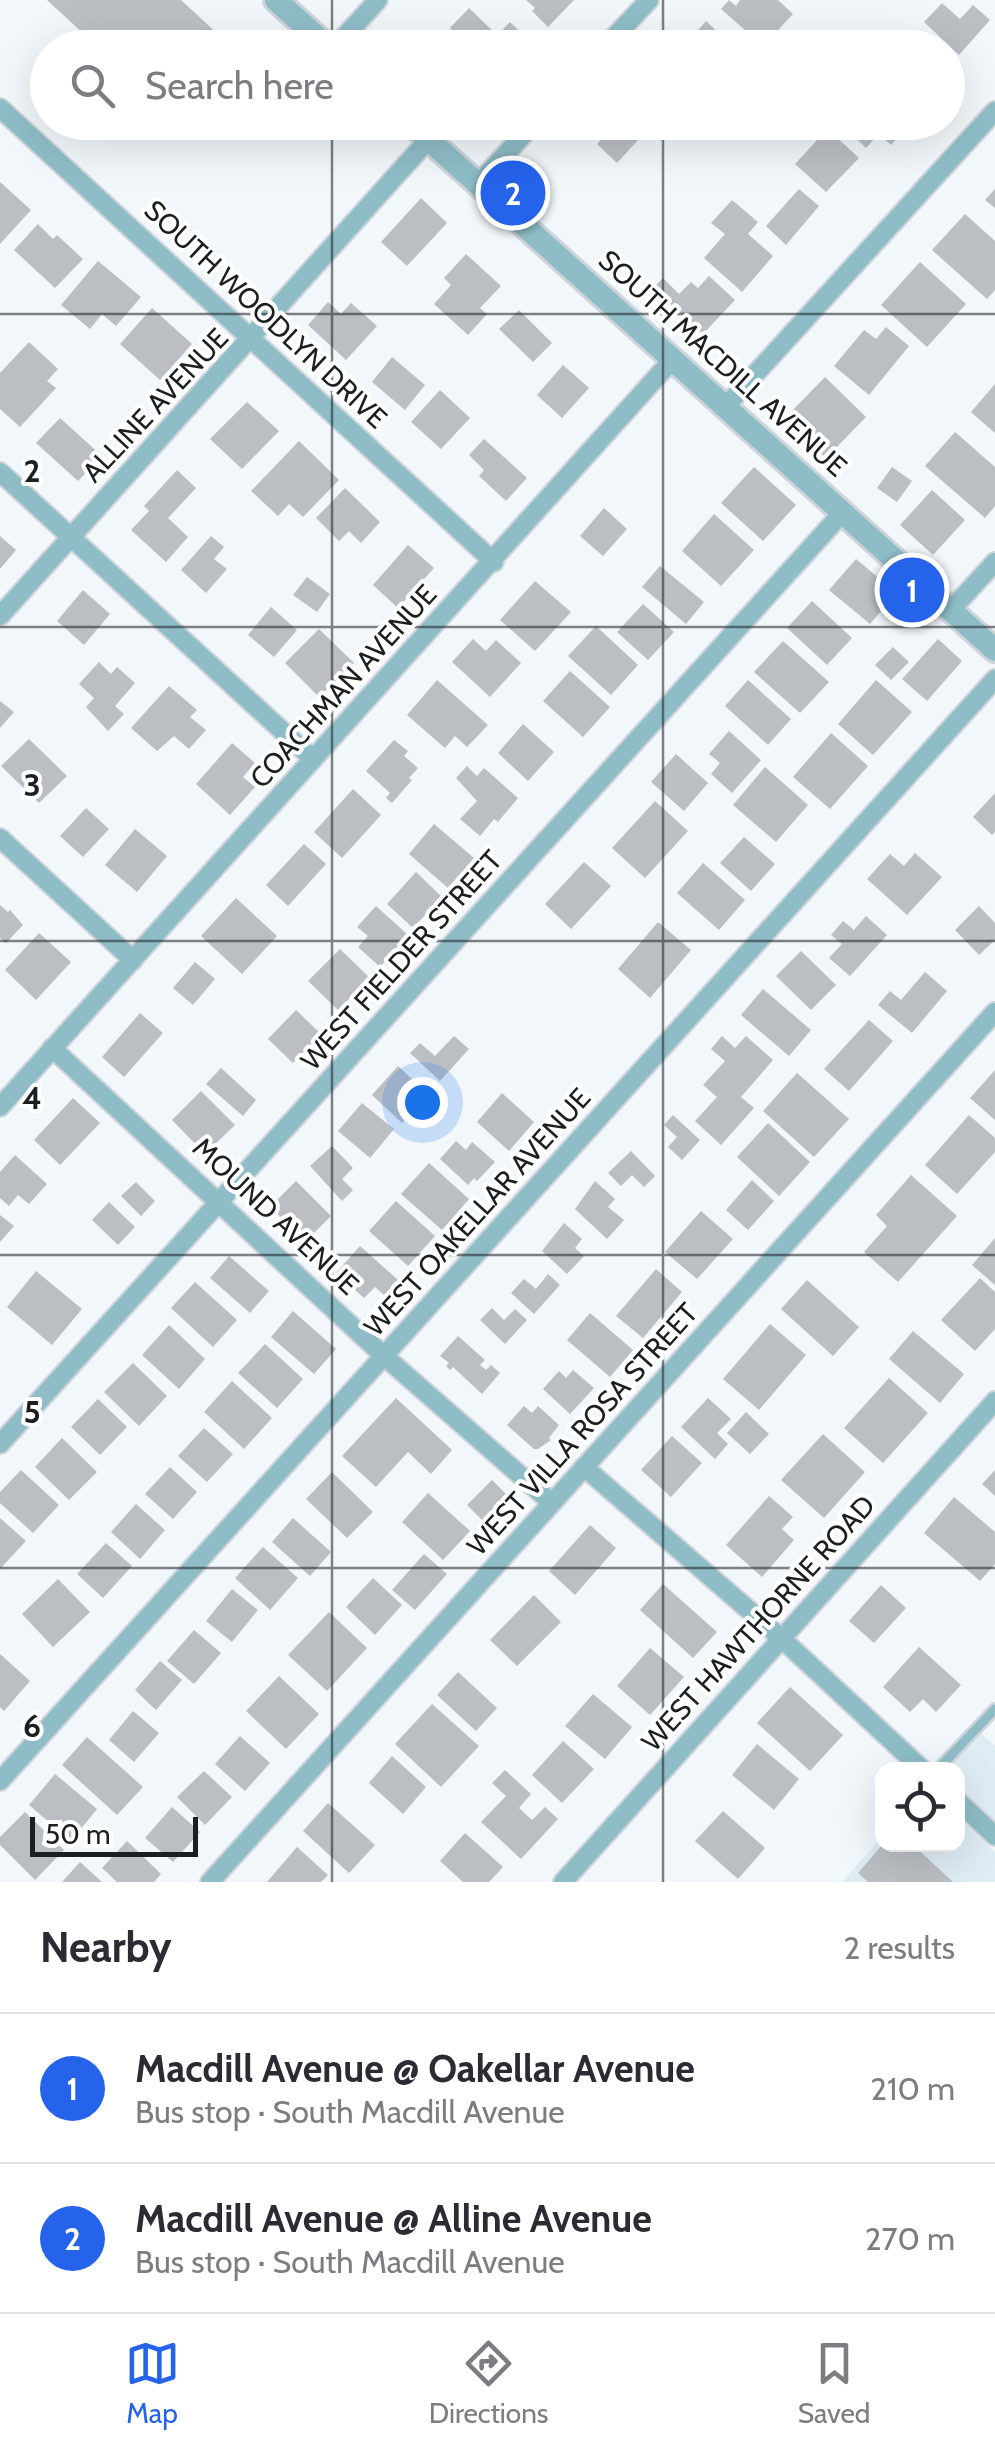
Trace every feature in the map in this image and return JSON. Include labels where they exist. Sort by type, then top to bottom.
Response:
[{"type":"street","points":[[276,0],[310,30]]},
{"type":"street","points":[[349,30],[378,0]]},
{"type":"street","points":[[620,30],[648,0]]},
{"type":"street","name":"SOUTH WOODLYN DRIVE","points":[[0,108],[30,135]]},
{"type":"street","points":[[726,406],[995,111]]},
{"type":"street","name":"SOUTH WOODLYN DRIVE","points":[[35,140],[494,562]]},
{"type":"street","name":"ALLINE AVENUE","points":[[0,616],[428,140]]},
{"type":"street","name":"SOUTH MACDILL AVENUE","points":[[428,140],[995,650]]},
{"type":"street","points":[[478,183],[518,140]]},
{"type":"street","name":"COACHMAN AVENUE","points":[[0,1107],[674,359]]},
{"type":"street","points":[[0,472],[313,759]]},
{"type":"street","name":"WEST FIELDER STREET","points":[[0,1444],[842,512]]},
{"type":"street","points":[[952,610],[995,562]]},
{"type":"street","name":"WEST OAKELLAR AVENUE","points":[[0,1782],[995,680]]},
{"type":"street","points":[[0,838],[132,960]]},
{"type":"street","name":"WEST VILLA ROSA STREET","points":[[210,1882],[995,1012]]},
{"type":"street","name":"MOUND AVENUE","points":[[52,1048],[384,1356],[552,1503]]},
{"type":"street","name":"WEST HAWTHORNE ROAD","points":[[563,1882],[995,1401]]},
{"type":"street","points":[[584,1468],[781,1638],[914,1762]]},
{"type":"street","points":[[965,1808],[995,1836]]},
{"type":"lane","points":[[945,1762],[992,1716]]},
{"type":"shaded area","points":[[978,1731],[995,1746],[995,1821],[965,1793],[965,1762],[950,1762]]},
{"type":"shaded area","points":[[965,1824],[995,1852],[995,1882],[842,1882],[875,1845],[875,1852],[965,1852]]},
{"type":"building","points":[[47,0],[181,0],[214,30],[80,30]]},
{"type":"building","points":[[526,0],[574,0],[548,27]]},
{"type":"building","points":[[729,0],[736,6],[740,0],[778,0],[793,14],[778,30],[745,30],[721,9]]},
{"type":"building","points":[[942,3],[960,19],[973,5],[990,20],[965,48],[965,30],[932,30],[924,22]]},
{"type":"building","points":[[469,8],[492,30],[452,30]]},
{"type":"building","points":[[706,21],[716,30],[698,30]]},
{"type":"building","points":[[510,22],[518,30],[502,30]]},
{"type":"building","points":[[601,140],[638,140],[617,163],[597,144]]},
{"type":"building","points":[[817,140],[840,140],[859,158],[826,192],[795,164]]},
{"type":"building","points":[[858,140],[873,140],[866,148]]},
{"type":"building","points":[[0,182],[31,210],[0,244]]},
{"type":"building","points":[[799,189],[819,206],[786,245],[766,226]]},
{"type":"building","points":[[995,189],[995,208],[985,200]]},
{"type":"building","points":[[421,198],[447,223],[407,266],[381,242]]},
{"type":"building","points":[[732,200],[758,222],[748,234],[773,256],[742,292],[704,258],[725,234],[711,223]]},
{"type":"building","points":[[965,214],[995,241],[995,290],[987,299],[932,250]]},
{"type":"building","points":[[38,224],[83,259],[55,288],[14,250]]},
{"type":"building","points":[[466,254],[501,286],[480,308],[487,314],[468,335],[434,304],[451,285],[444,278]]},
{"type":"building","points":[[98,261],[141,297],[116,326],[102,314],[90,329],[61,305]]},
{"type":"building","points":[[920,262],[966,304],[927,347],[881,305]]},
{"type":"building","points":[[709,276],[735,300],[703,334],[653,288],[663,278],[679,294],[691,282],[698,288]]},
{"type":"building","points":[[328,302],[341,314],[351,303],[377,326],[346,360],[308,325]]},
{"type":"building","points":[[152,308],[192,344],[160,380],[120,344]]},
{"type":"building","points":[[519,310],[552,343],[533,362],[499,329]]},
{"type":"building","points":[[886,327],[909,346],[869,395],[834,366],[864,330],[876,339]]},
{"type":"building","points":[[29,342],[58,369],[47,381],[56,388],[20,427],[0,409],[0,373]]},
{"type":"building","points":[[392,357],[425,385],[405,410],[372,382]]},
{"type":"building","points":[[563,365],[589,388],[562,418],[537,395]]},
{"type":"building","points":[[825,377],[866,417],[826,458],[785,418]]},
{"type":"building","points":[[995,384],[995,433],[971,412]]},
{"type":"building","points":[[440,390],[470,418],[441,449],[411,422]]},
{"type":"building","points":[[247,402],[279,431],[242,469],[210,439]]},
{"type":"building","points":[[60,418],[102,456],[78,481],[36,443]]},
{"type":"building","points":[[955,432],[995,467],[995,506],[985,518],[925,466]]},
{"type":"building","points":[[484,439],[527,478],[506,501],[479,476],[484,470],[469,455]]},
{"type":"building","points":[[299,441],[339,480],[303,517],[289,504],[278,516],[251,491]]},
{"type":"building","points":[[754,467],[796,505],[763,541],[721,503]]},
{"type":"building","points":[[892,467],[912,481],[897,502],[877,488]]},
{"type":"building","points":[[177,470],[196,488],[168,518],[188,537],[166,562],[131,530],[149,511],[144,506]]},
{"type":"building","points":[[345,488],[380,522],[361,543],[349,531],[339,541],[316,518]]},
{"type":"building","points":[[932,490],[965,520],[933,555],[900,525]]},
{"type":"building","points":[[604,508],[627,529],[603,556],[580,536]]},
{"type":"building","points":[[714,514],[754,550],[721,586],[682,551]]},
{"type":"building","points":[[0,536],[16,550],[0,569]]},
{"type":"building","points":[[211,536],[224,547],[214,559],[227,569],[206,593],[181,570]]},
{"type":"building","points":[[408,545],[434,568],[398,608],[373,585]]},
{"type":"building","points":[[856,559],[897,593],[870,624],[829,590]]},
{"type":"building","points":[[660,566],[704,602],[686,624],[642,587]]},
{"type":"building","points":[[307,577],[330,594],[317,612],[293,595]]},
{"type":"building","points":[[535,581],[571,612],[535,651],[500,620]]},
{"type":"building","points":[[83,590],[110,614],[84,645],[57,621]]},
{"type":"building","points":[[812,601],[852,638],[827,665],[787,628]]},
{"type":"building","points":[[643,604],[674,632],[648,660],[617,632]]},
{"type":"building","points":[[271,607],[297,630],[274,657],[248,635]]},
{"type":"building","points":[[596,626],[638,665],[611,695],[568,656]]},
{"type":"building","points":[[319,629],[354,663],[319,697],[285,663]]},
{"type":"building","points":[[473,639],[486,651],[496,640],[521,663],[490,697],[452,662]]},
{"type":"building","points":[[938,639],[962,661],[927,701],[902,679]]},
{"type":"building","points":[[783,641],[829,682],[800,713],[754,672]]},
{"type":"building","points":[[893,647],[909,662],[891,680],[875,665]]},
{"type":"building","points":[[99,662],[111,674],[117,667],[135,683],[115,706],[124,714],[108,731],[86,707],[94,698],[79,684]]},
{"type":"building","points":[[570,671],[610,707],[583,737],[543,701]]},
{"type":"building","points":[[437,680],[488,725],[467,747],[455,736],[445,748],[407,715]]},
{"type":"building","points":[[748,680],[791,719],[768,745],[725,706]]},
{"type":"building","points":[[876,680],[912,712],[873,755],[838,724]]},
{"type":"building","points":[[169,686],[197,710],[190,717],[206,730],[189,749],[174,736],[157,751],[131,728]]},
{"type":"building","points":[[0,701],[14,712],[0,728]]},
{"type":"building","points":[[523,724],[554,752],[528,781],[498,753]]},
{"type":"building","points":[[729,731],[761,760],[732,793],[711,774],[720,763],[709,754]]},
{"type":"building","points":[[831,733],[868,766],[830,809],[793,777]]},
{"type":"building","points":[[29,739],[67,776],[39,803],[1,766]]},
{"type":"building","points":[[394,740],[408,751],[404,756],[418,768],[392,803],[386,798],[390,793],[366,771]]},
{"type":"building","points":[[232,743],[255,763],[243,777],[255,787],[230,815],[196,784]]},
{"type":"building","points":[[676,754],[708,783],[684,811],[651,782]]},
{"type":"building","points":[[467,766],[477,776],[484,768],[518,798],[480,836],[460,819],[477,801],[456,778]]},
{"type":"building","points":[[765,767],[808,805],[776,842],[733,805]]},
{"type":"building","points":[[353,789],[381,815],[342,858],[314,832]]},
{"type":"building","points":[[995,793],[995,832],[992,835],[973,817]]},
{"type":"building","points":[[655,801],[688,831],[645,878],[612,848]]},
{"type":"building","points":[[86,808],[109,829],[83,857],[60,836]]},
{"type":"building","points":[[434,824],[474,858],[448,888],[409,854]]},
{"type":"building","points":[[135,829],[167,856],[137,892],[105,865]]},
{"type":"building","points":[[744,837],[775,864],[751,891],[720,863]]},
{"type":"building","points":[[304,844],[326,864],[288,906],[266,885]]},
{"type":"building","points":[[915,853],[942,877],[907,915],[867,879],[890,854],[904,866]]},
{"type":"building","points":[[584,862],[611,886],[571,929],[545,904]]},
{"type":"building","points":[[703,863],[745,900],[719,930],[677,893]]},
{"type":"building","points":[[416,872],[442,897],[413,928],[387,904]]},
{"type":"building","points":[[236,898],[277,936],[242,974],[201,936]]},
{"type":"building","points":[[0,905],[23,925],[6,943],[0,938]]},
{"type":"building","points":[[376,906],[408,935],[380,967],[358,947],[368,936],[357,927]]},
{"type":"building","points":[[979,906],[995,923],[995,940],[979,955],[955,930]]},
{"type":"building","points":[[866,916],[887,935],[850,976],[829,958],[842,944],[831,935],[843,921],[854,930]]},
{"type":"building","points":[[658,922],[691,950],[650,998],[618,969]]},
{"type":"building","points":[[39,933],[71,962],[36,1000],[5,970]]},
{"type":"building","points":[[340,949],[370,978],[338,1010],[308,981]]},
{"type":"building","points":[[801,951],[836,985],[811,1010],[776,976]]},
{"type":"building","points":[[195,962],[215,979],[193,1005],[173,988]]},
{"type":"building","points":[[925,972],[947,991],[912,1033],[878,1005],[890,991],[901,1000]]},
{"type":"building","points":[[763,989],[811,1030],[789,1056],[741,1015]]},
{"type":"building","points":[[296,1010],[321,1034],[293,1063],[268,1039]]},
{"type":"building","points":[[140,1013],[163,1033],[124,1077],[102,1057]]},
{"type":"building","points":[[869,1020],[893,1041],[849,1091],[824,1069]]},
{"type":"building","points":[[454,1036],[469,1049],[440,1081],[410,1053],[420,1043],[435,1056]]},
{"type":"building","points":[[722,1036],[735,1048],[746,1036],[773,1060],[741,1097],[754,1108],[721,1145],[695,1121],[717,1097],[703,1085],[725,1061],[711,1049]]},
{"type":"building","points":[[398,1066],[428,1094],[402,1123],[372,1095]]},
{"type":"building","points":[[221,1068],[256,1100],[243,1116],[206,1084]]},
{"type":"building","points":[[995,1070],[995,1120],[970,1098]]},
{"type":"building","points":[[797,1073],[849,1119],[814,1157],[763,1111]]},
{"type":"building","points":[[201,1091],[235,1125],[205,1154],[172,1120]]},
{"type":"building","points":[[502,1093],[534,1122],[509,1151],[477,1122]]},
{"type":"building","points":[[73,1098],[100,1123],[60,1165],[34,1140]]},
{"type":"building","points":[[362,1103],[394,1129],[370,1158],[338,1131]]},
{"type":"building","points":[[673,1115],[700,1140],[682,1160],[668,1147],[677,1137],[664,1125]]},
{"type":"building","points":[[969,1115],[995,1138],[995,1152],[957,1194],[925,1165]]},
{"type":"building","points":[[768,1123],[810,1162],[779,1196],[737,1157]]},
{"type":"building","points":[[456,1141],[466,1150],[472,1142],[495,1162],[468,1185],[440,1159]]},
{"type":"building","points":[[332,1146],[353,1168],[342,1179],[353,1190],[342,1201],[310,1166]]},
{"type":"building","points":[[631,1151],[655,1176],[644,1187],[632,1175],[621,1186],[608,1173]]},
{"type":"building","points":[[15,1155],[47,1184],[29,1204],[18,1195],[9,1206],[0,1198],[0,1172]]},
{"type":"building","points":[[429,1163],[469,1199],[442,1230],[401,1194]]},
{"type":"building","points":[[911,1175],[957,1216],[898,1282],[864,1252],[887,1226],[876,1215]]},
{"type":"building","points":[[752,1180],[774,1201],[748,1230],[726,1210]]},
{"type":"building","points":[[296,1181],[331,1216],[306,1241],[270,1207]]},
{"type":"building","points":[[595,1181],[615,1199],[608,1207],[624,1220],[607,1239],[575,1209]]},
{"type":"building","points":[[136,1182],[155,1201],[141,1216],[121,1196]]},
{"type":"building","points":[[396,1201],[435,1236],[408,1266],[369,1231]]},
{"type":"building","points":[[109,1202],[135,1227],[118,1245],[92,1220]]},
{"type":"building","points":[[701,1211],[733,1239],[697,1279],[665,1252]]},
{"type":"building","points":[[0,1215],[14,1226],[0,1242]]},
{"type":"building","points":[[564,1223],[582,1239],[575,1248],[584,1256],[567,1274],[542,1251]]},
{"type":"building","points":[[995,1238],[995,1285],[972,1265]]},
{"type":"building","points":[[360,1246],[398,1280],[384,1295],[375,1287],[364,1298],[336,1273]]},
{"type":"building","points":[[229,1256],[269,1291],[250,1313],[210,1278]]},
{"type":"building","points":[[656,1269],[682,1292],[643,1338],[616,1316]]},
{"type":"building","points":[[36,1271],[82,1309],[52,1345],[7,1307]]},
{"type":"building","points":[[548,1274],[560,1285],[534,1314],[511,1293],[524,1279],[536,1289]]},
{"type":"building","points":[[980,1278],[995,1292],[995,1329],[975,1351],[941,1320]]},
{"type":"building","points":[[807,1280],[859,1327],[833,1356],[781,1309]]},
{"type":"building","points":[[195,1282],[237,1320],[213,1347],[171,1308]]},
{"type":"building","points":[[492,1308],[504,1320],[515,1309],[527,1320],[505,1344],[480,1320]]},
{"type":"building","points":[[293,1311],[336,1349],[314,1374],[271,1337]]},
{"type":"building","points":[[590,1313],[633,1350],[610,1377],[567,1340]]},
{"type":"building","points":[[770,1324],[806,1355],[759,1410],[723,1379]]},
{"type":"building","points":[[169,1325],[205,1359],[179,1389],[142,1355]]},
{"type":"building","points":[[913,1331],[964,1374],[940,1403],[889,1359]]},
{"type":"building","points":[[458,1336],[485,1360],[480,1365],[486,1370],[491,1365],[500,1373],[482,1394],[453,1367],[450,1370],[446,1366],[449,1363],[440,1356]]},
{"type":"building","points":[[265,1344],[303,1379],[277,1408],[238,1373]]},
{"type":"building","points":[[133,1363],[167,1396],[139,1426],[104,1392]]},
{"type":"building","points":[[573,1370],[594,1388],[570,1414],[543,1389],[559,1371],[566,1378]]},
{"type":"building","points":[[889,1378],[928,1413],[883,1463],[844,1428]]},
{"type":"building","points":[[232,1381],[272,1418],[244,1449],[204,1412]]},
{"type":"building","points":[[396,1398],[452,1450],[431,1474],[408,1452],[376,1487],[342,1456]]},
{"type":"building","points":[[708,1398],[731,1419],[717,1433],[728,1444],[715,1459],[681,1427]]},
{"type":"building","points":[[98,1399],[127,1427],[100,1455],[71,1427]]},
{"type":"building","points":[[524,1406],[532,1413],[538,1406],[559,1425],[551,1440],[538,1449],[507,1425]]},
{"type":"building","points":[[746,1412],[769,1434],[750,1454],[727,1433]]},
{"type":"building","points":[[204,1428],[233,1454],[207,1482],[178,1456]]},
{"type":"building","points":[[823,1434],[865,1472],[824,1518],[781,1480]]},
{"type":"building","points":[[672,1436],[702,1463],[671,1497],[641,1470]]},
{"type":"building","points":[[62,1438],[97,1472],[69,1500],[35,1467]]},
{"type":"building","points":[[170,1467],[197,1492],[173,1519],[145,1494]]},
{"type":"building","points":[[21,1470],[59,1505],[33,1533],[0,1503],[0,1492]]},
{"type":"building","points":[[995,1470],[995,1496],[982,1484]]},
{"type":"building","points":[[332,1472],[373,1512],[347,1538],[306,1499]]},
{"type":"building","points":[[492,1480],[512,1500],[487,1525],[467,1505]]},
{"type":"building","points":[[428,1493],[470,1531],[443,1560],[402,1522]]},
{"type":"building","points":[[769,1496],[793,1517],[782,1529],[794,1540],[762,1577],[726,1545]]},
{"type":"building","points":[[954,1497],[995,1532],[995,1564],[980,1581],[924,1533]]},
{"type":"building","points":[[136,1504],[165,1530],[140,1559],[111,1532]]},
{"type":"building","points":[[0,1518],[26,1541],[0,1569]]},
{"type":"building","points":[[293,1518],[331,1552],[310,1576],[272,1542]]},
{"type":"building","points":[[590,1525],[616,1548],[575,1595],[549,1571]]},
{"type":"building","points":[[106,1543],[132,1566],[103,1598],[77,1574]]},
{"type":"building","points":[[263,1547],[298,1578],[270,1610],[235,1578]]},
{"type":"building","points":[[424,1554],[447,1574],[415,1610],[392,1590]]},
{"type":"building","points":[[373,1578],[402,1605],[375,1635],[346,1607]]},
{"type":"building","points":[[58,1579],[90,1612],[53,1647],[22,1614]]},
{"type":"building","points":[[663,1584],[717,1632],[693,1658],[640,1610]]},
{"type":"building","points":[[881,1585],[906,1608],[874,1643],[849,1621]]},
{"type":"building","points":[[232,1589],[258,1610],[232,1642],[206,1621]]},
{"type":"building","points":[[534,1595],[561,1622],[517,1666],[490,1640]]},
{"type":"building","points":[[329,1612],[367,1648],[327,1691],[288,1655]]},
{"type":"building","points":[[194,1630],[221,1653],[194,1684],[167,1661]]},
{"type":"building","points":[[919,1647],[961,1685],[936,1712],[923,1699],[910,1712],[883,1687]]},
{"type":"building","points":[[650,1648],[684,1677],[650,1715],[617,1686]]},
{"type":"building","points":[[0,1654],[30,1681],[4,1711],[0,1707]]},
{"type":"building","points":[[160,1661],[182,1680],[156,1710],[135,1690]]},
{"type":"building","points":[[458,1672],[497,1708],[476,1731],[437,1695]]},
{"type":"building","points":[[279,1676],[319,1714],[286,1749],[246,1711]]},
{"type":"building","points":[[790,1687],[843,1735],[810,1771],[757,1723]]},
{"type":"building","points":[[593,1694],[632,1727],[605,1759],[565,1726]]},
{"type":"building","points":[[432,1704],[479,1746],[441,1787],[395,1744]]},
{"type":"building","points":[[133,1711],[159,1733],[134,1762],[109,1740]]},
{"type":"building","points":[[240,1736],[270,1763],[245,1791],[215,1764]]},
{"type":"building","points":[[87,1737],[143,1787],[117,1815],[62,1765]]},
{"type":"building","points":[[563,1741],[594,1769],[562,1803],[532,1775]]},
{"type":"building","points":[[757,1744],[799,1779],[774,1810],[732,1775]]},
{"type":"building","points":[[392,1756],[426,1787],[403,1814],[369,1783]]},
{"type":"building","points":[[505,1770],[531,1794],[519,1808],[532,1820],[545,1807],[558,1819],[521,1859],[481,1822],[506,1796],[492,1783]]},
{"type":"building","points":[[204,1771],[232,1797],[205,1825],[177,1797]]},
{"type":"building","points":[[55,1774],[97,1809],[71,1841],[29,1805]]},
{"type":"building","points":[[328,1803],[375,1845],[349,1873],[303,1831]]},
{"type":"building","points":[[172,1807],[200,1832],[173,1862],[145,1838]]},
{"type":"building","points":[[723,1811],[765,1848],[738,1879],[695,1841]]},
{"type":"building","points":[[25,1812],[64,1850],[35,1880],[0,1845],[0,1837]]},
{"type":"building","points":[[465,1833],[503,1867],[489,1882],[463,1882],[440,1861]]},
{"type":"building","points":[[127,1841],[161,1874],[154,1882],[117,1882],[102,1868]]},
{"type":"building","points":[[297,1847],[328,1875],[321,1882],[267,1882]]},
{"type":"building","points":[[876,1852],[921,1852],[953,1882],[868,1882],[858,1873]]},
{"type":"building","points":[[80,1862],[102,1882],[62,1882]]},
{"type":"place","name":"Macdill Avenue @ Alline Avenue","points":[[513,193]]},
{"type":"place","name":"Macdill Avenue @ Oakellar Avenue","points":[[912,590]]}]
